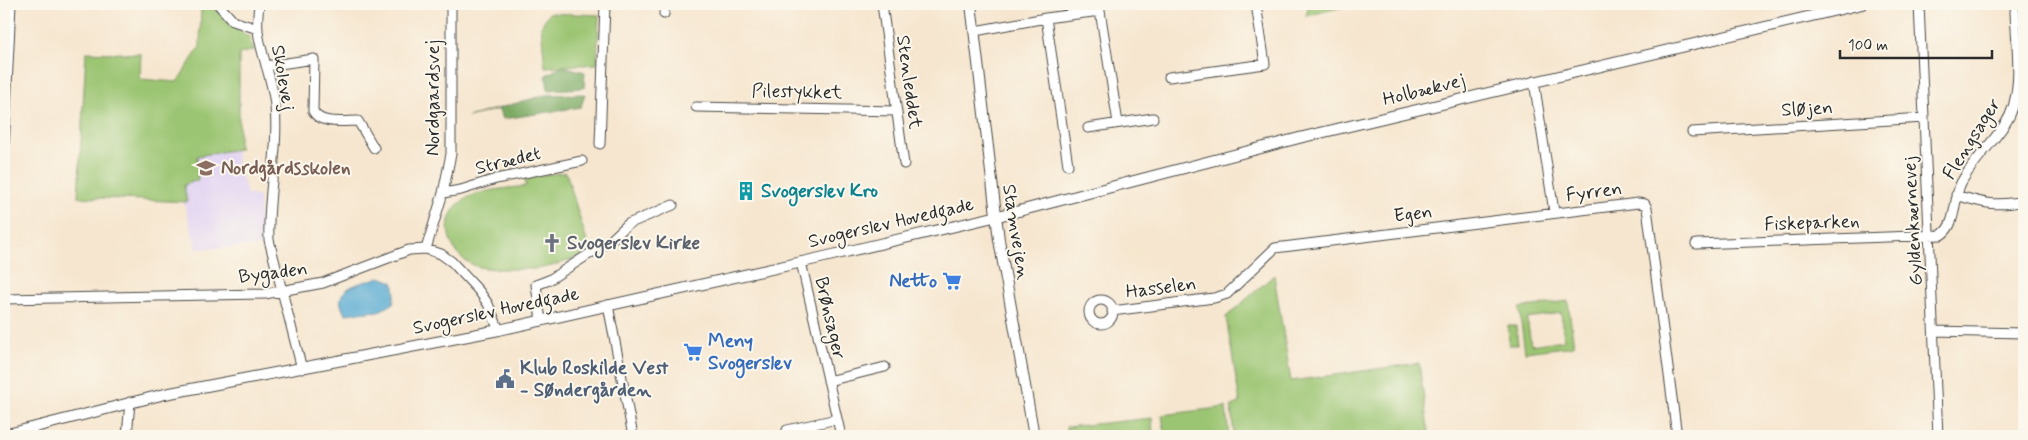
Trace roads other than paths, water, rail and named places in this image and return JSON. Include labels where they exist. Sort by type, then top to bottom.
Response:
[{"type":"street","points":[[4,148],[11,4]]},
{"type":"street","name":"Skolevej","points":[[218,4],[232,21],[258,29]]},
{"type":"street","name":"Skolevej","points":[[259,4],[258,29],[275,106],[274,166],[268,220],[269,240],[302,369]]},
{"type":"street","name":"Nordgaardsvej","points":[[426,249],[443,192],[451,154],[451,4]]},
{"type":"street","points":[[600,144],[605,4]]},
{"type":"street","points":[[664,14],[665,4]]},
{"type":"street","name":"Stenleddet","points":[[882,4],[904,164]]},
{"type":"street","name":"Stamvejen","points":[[971,4],[995,216],[1034,436]]},
{"type":"street","points":[[1169,77],[1265,64],[1256,4]]},
{"type":"street","name":"Holbækvej","points":[[995,216],[1298,138],[1534,80],[1862,4]]},
{"type":"street","name":"Gyldenkærnevej","points":[[1919,4],[1938,436]]},
{"type":"street","points":[[975,31],[1046,18],[1100,11],[1118,123]]},
{"type":"street","name":"Flengsager","points":[[1930,235],[1941,235],[1947,231],[1956,195],[1962,181],[2006,123],[2014,106],[2017,87],[2016,11]]},
{"type":"street","points":[[1046,18],[1068,165]]},
{"type":"street","points":[[266,66],[314,59],[313,111],[316,117],[322,120],[358,121],[374,148]]},
{"type":"street","name":"Fyrren","points":[[1534,80],[1554,212],[1638,203],[1645,204],[1647,208],[1677,436]]},
{"type":"street","name":"Pilestykket","points":[[696,107],[897,111]]},
{"type":"street","points":[[1088,128],[1153,118]]},
{"type":"street","name":"Sløjen","points":[[1692,132],[1924,118]]},
{"type":"street","name":"Strædet","points":[[443,192],[461,190],[496,178],[582,161]]},
{"type":"street","name":"Flengsager","points":[[1956,195],[1988,204],[2004,205],[2024,201]]},
{"type":"street","points":[[542,321],[536,286],[549,280],[610,240],[628,224],[673,205]]},
{"type":"street","name":"Egen","points":[[1214,298],[1227,294],[1275,248],[1554,212]]},
{"type":"street","name":"Svogerslev Hovedgade","points":[[4,435],[164,394],[302,369],[542,321],[995,216]]},
{"type":"street","name":"Fiskeparken","points":[[1696,244],[1930,235]]},
{"type":"street","points":[[426,249],[441,254],[452,262],[479,291],[488,304],[499,330]]},
{"type":"street","name":"Bygaden","points":[[4,299],[281,292],[323,283],[409,250],[426,249]]},
{"type":"street","name":"Brønsager","points":[[801,262],[841,436]]},
{"type":"street","name":"Hasselen","points":[[1112,311],[1214,298]]},
{"type":"street","points":[[608,305],[633,436]]},
{"type":"street","points":[[1934,331],[2024,333]]},
{"type":"street","name":"Brønsager","points":[[828,381],[885,367]]},
{"type":"street","points":[[127,436],[130,402]]},
{"type":"street","points":[[787,430],[837,419]]},
{"type":"water","points":[[380,277],[393,282],[395,292],[393,304],[379,311],[345,314],[341,305],[341,298],[344,292],[356,285]]},
{"type":"place","name":"Nordgårdsskolen","points":[[206,168]]},
{"type":"place","name":"Svogerslev Kro","points":[[746,191]]},
{"type":"place","name":"Svogerslev Kirke","points":[[552,243]]},
{"type":"place","name":"Netto","points":[[952,281]]},
{"type":"place","name":"Meny Svogerslev","points":[[693,352]]},
{"type":"place","name":"Klub Roskilde Vest - Søndergården","points":[[505,379]]}]
